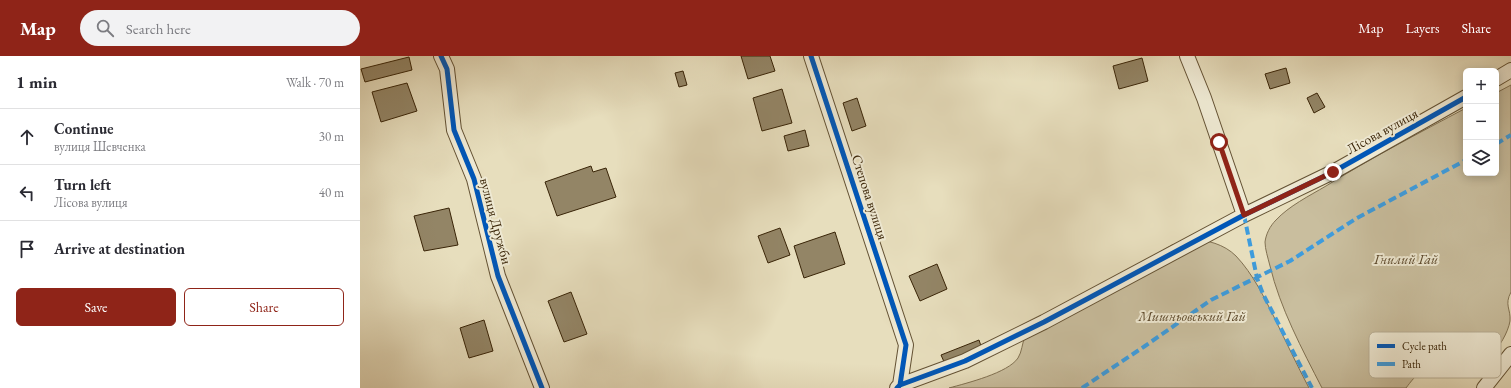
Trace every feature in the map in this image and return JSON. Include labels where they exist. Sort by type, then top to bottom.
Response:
[{"type":"street","name":"вулиця Дружби","points":[[441,56],[448,68],[454,130],[474,179],[498,276],[542,388]]},
{"type":"street","name":"Степова вулиця","points":[[811,56],[906,345],[899,387]]},
{"type":"street","points":[[1187,56],[1204,98],[1244,215]]},
{"type":"street","points":[[1499,77],[1511,70]]},
{"type":"street","name":"Лісова вулиця","points":[[899,387],[965,361],[1038,326],[1244,215],[1333,172],[1463,99]]},
{"type":"street","points":[[1501,367],[1511,354]]},
{"type":"street","points":[[1484,388],[1492,378]]},
{"type":"green space","name":"Гнилий Гай","points":[[1511,85],[1511,292],[1508,300],[1510,321],[1501,342],[1501,332],[1369,332],[1369,378],[1414,378],[1406,388],[1322,388],[1292,328],[1274,282],[1265,245],[1266,236],[1274,222],[1287,210],[1378,156],[1463,110],[1463,176],[1499,176],[1499,91]]},
{"type":"green space","name":"Мишньовський Гай","points":[[1191,239],[1203,240],[1226,248],[1242,263],[1262,294],[1309,388],[949,388],[986,377],[1006,368],[1018,358],[1025,337],[1155,255],[1172,245]]},
{"type":"building","points":[[741,56],[770,56],[775,71],[748,79]]},
{"type":"building","points":[[409,57],[412,70],[365,82],[361,69]]},
{"type":"building","points":[[1142,58],[1148,81],[1119,89],[1113,66]]},
{"type":"building","points":[[1286,68],[1290,83],[1270,89],[1265,74]]},
{"type":"building","points":[[683,71],[687,85],[679,87],[675,73]]},
{"type":"building","points":[[407,83],[417,111],[381,122],[372,92]]},
{"type":"building","points":[[782,89],[792,123],[762,131],[753,98]]},
{"type":"building","points":[[1317,93],[1325,107],[1314,113],[1307,98]]},
{"type":"building","points":[[857,98],[866,126],[852,131],[843,103]]},
{"type":"building","points":[[805,130],[809,146],[788,151],[784,136]]},
{"type":"building","points":[[591,166],[593,172],[606,168],[616,197],[557,216],[545,182]]},
{"type":"building","points":[[449,208],[458,245],[424,251],[414,216]]},
{"type":"building","points":[[780,228],[790,255],[768,263],[758,236]]},
{"type":"building","points":[[835,232],[845,264],[804,278],[794,246]]},
{"type":"building","points":[[937,264],[947,289],[920,301],[909,276]]},
{"type":"building","points":[[571,292],[587,334],[564,342],[548,301]]},
{"type":"building","points":[[484,320],[493,351],[469,358],[460,328]]},
{"type":"building","points":[[979,340],[982,349],[945,364],[941,355]]},
{"type":"marked path","points":[[1499,142],[1511,135]]},
{"type":"marked path","points":[[1082,388],[1211,300],[1290,261],[1357,218],[1463,162]]},
{"type":"marked path","points":[[1244,215],[1257,278],[1263,294],[1312,388]]},
{"type":"cycle path","points":[[441,56],[447,69],[454,130],[474,179],[498,276],[542,388]]},
{"type":"cycle path","points":[[811,56],[906,345],[900,385],[897,388]]},
{"type":"cycle path","points":[[900,385],[965,361],[1044,322],[1244,215],[1333,172],[1463,99]]},
{"type":"route","points":[[1219,142],[1244,215],[1333,172]]}]
